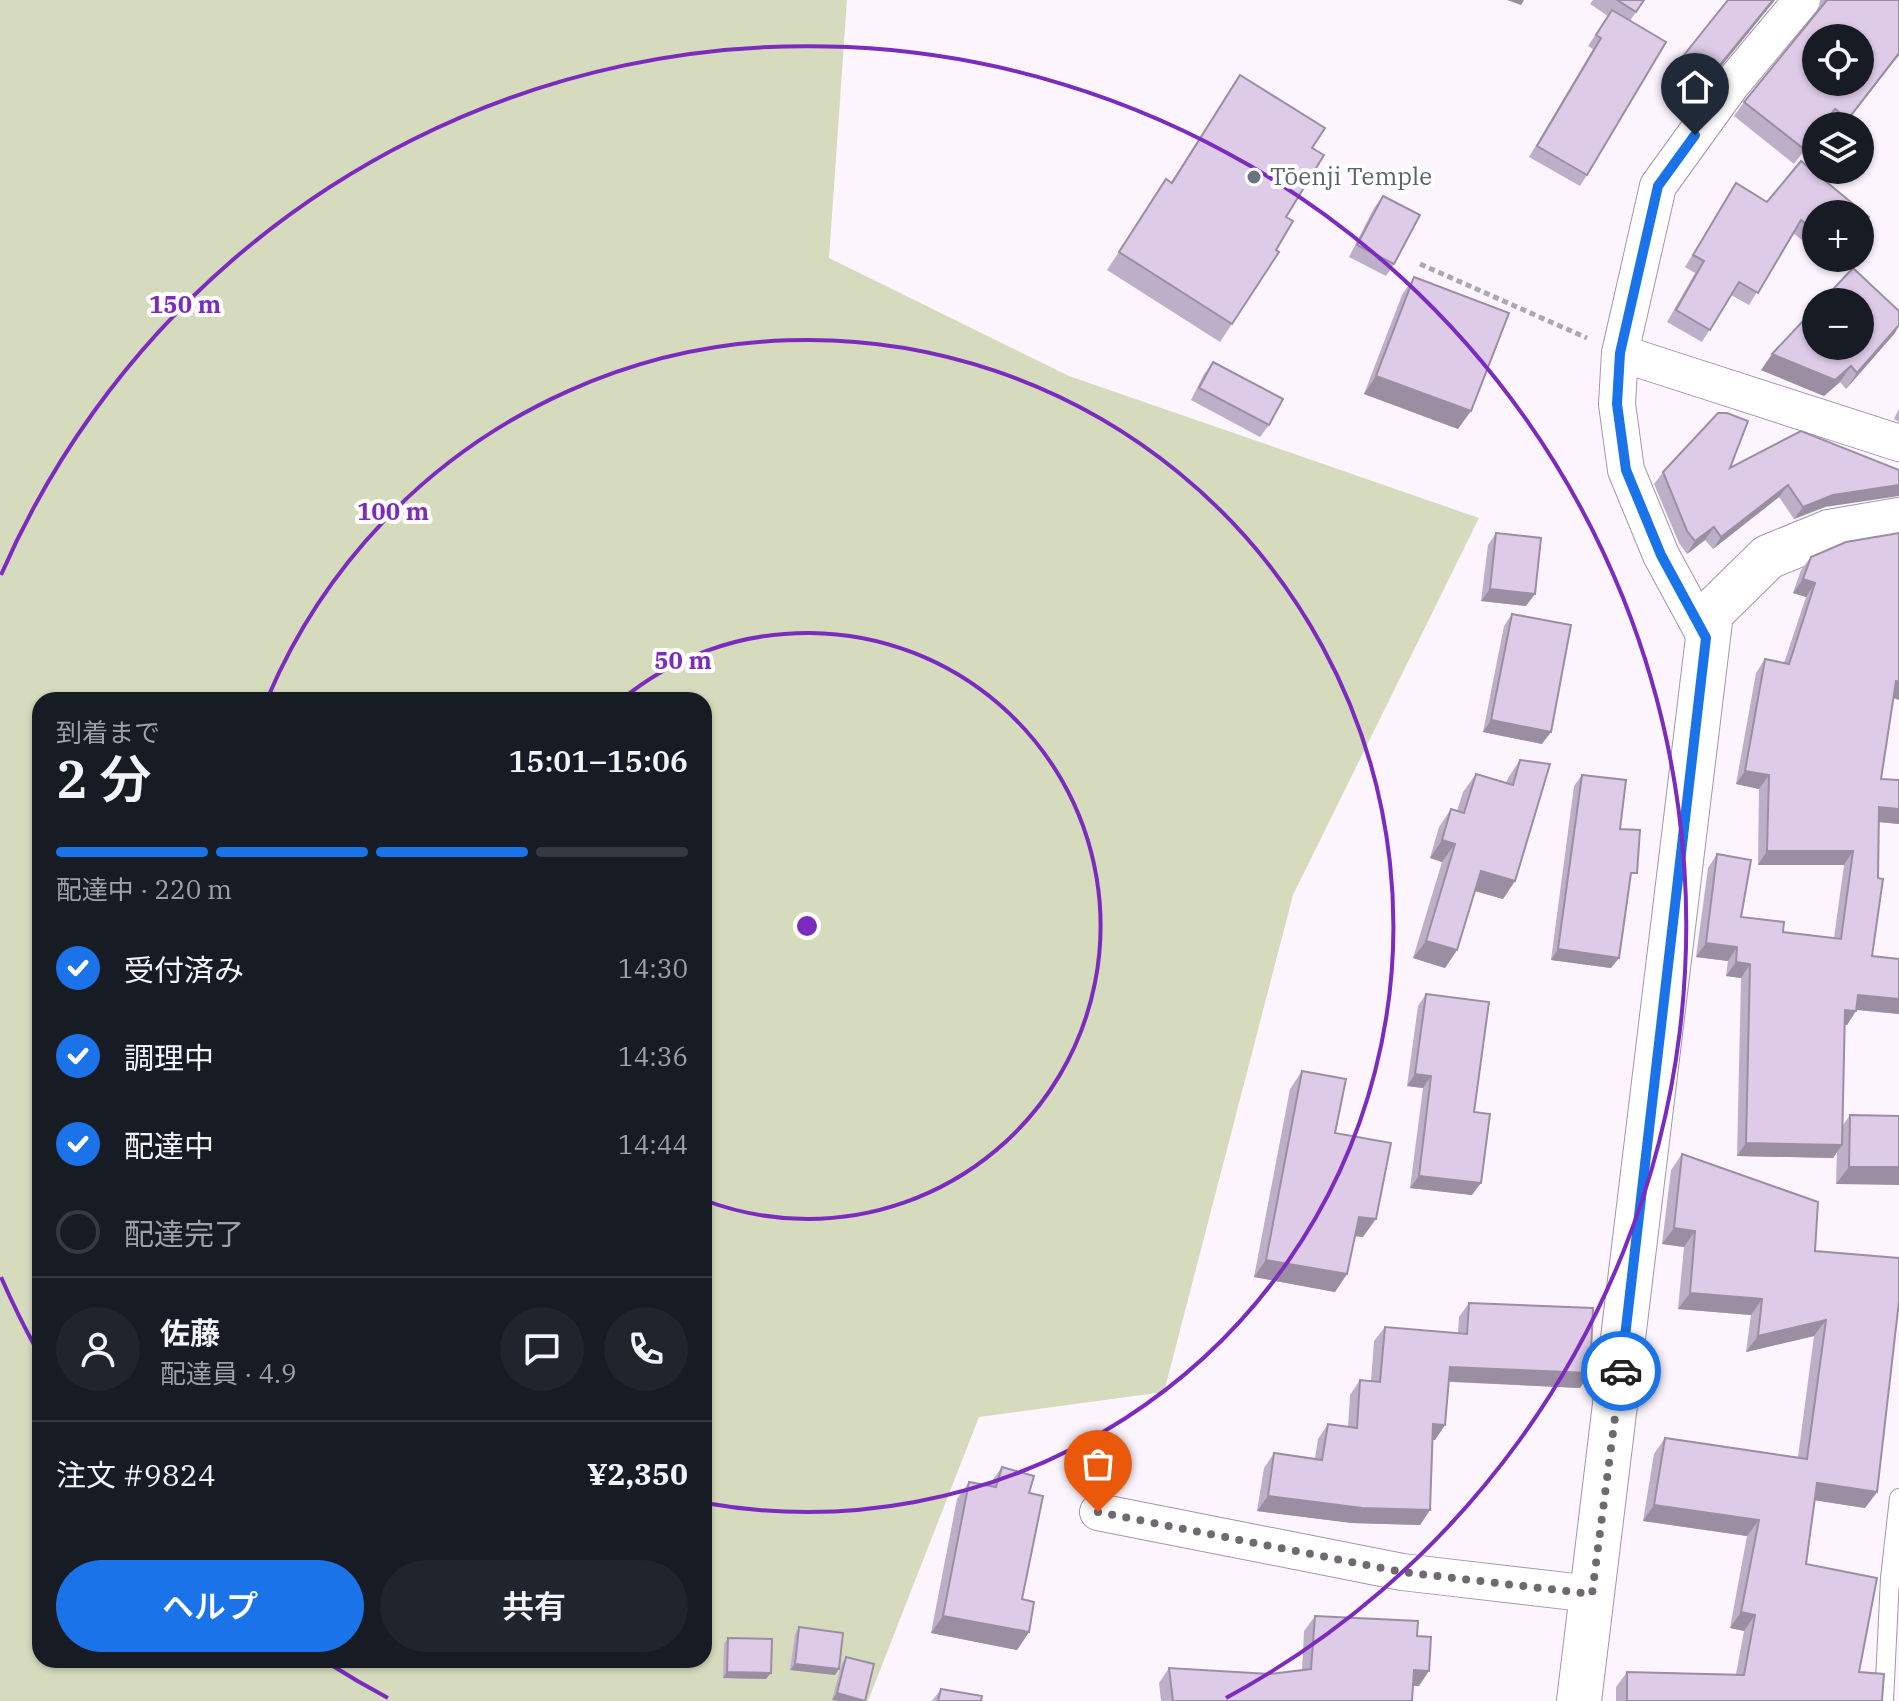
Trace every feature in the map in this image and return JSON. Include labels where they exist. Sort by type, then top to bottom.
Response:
[{"type":"street","points":[[1706,638],[1661,555],[1626,470],[1617,404],[1620,353],[1658,186],[1731,85],[1802,0]]},
{"type":"street","points":[[1620,353],[1899,443]]},
{"type":"street","points":[[1579,1701],[1711,613],[1768,557],[1829,532],[1899,520]]},
{"type":"street","points":[[1098,1512],[1402,1572],[1592,1594]]},
{"type":"lane","points":[[1884,1701],[1899,1498]]},
{"type":"path","points":[[1420,264],[1620,353]]},
{"type":"green space","points":[[0,0],[847,0],[829,258],[1069,376],[1479,518],[1293,895],[1164,1392],[979,1417],[868,1701],[0,1701]]},
{"type":"building","points":[[1617,0],[1644,0],[1636,12]]},
{"type":"building","points":[[1728,0],[1773,0],[1711,76],[1684,55]]},
{"type":"building","points":[[1827,0],[1899,0],[1899,53],[1874,85],[1874,24],[1807,24]]},
{"type":"building","points":[[1612,10],[1666,42],[1587,175],[1537,146],[1601,38],[1596,35]]},
{"type":"building","points":[[1802,31],[1802,96],[1866,96],[1853,112],[1835,109],[1833,112],[1802,112],[1802,147],[1744,102]]},
{"type":"building","points":[[1240,75],[1325,128],[1312,148],[1324,155],[1286,217],[1293,221],[1276,250],[1279,252],[1232,324],[1119,252],[1166,179],[1172,183]]},
{"type":"building","points":[[1801,161],[1802,184],[1829,184],[1848,200],[1802,200],[1802,221],[1758,293],[1739,282],[1710,330],[1676,310],[1704,261],[1693,255],[1736,183],[1767,202]]},
{"type":"building","points":[[1383,196],[1420,215],[1394,264],[1357,245]]},
{"type":"building","points":[[1849,272],[1857,272],[1899,311],[1899,325],[1874,354],[1874,288],[1834,288]]},
{"type":"building","points":[[1414,277],[1509,313],[1471,411],[1376,376]]},
{"type":"building","points":[[1802,322],[1802,360],[1868,360],[1857,373],[1851,366],[1835,380],[1772,354]]},
{"type":"building","points":[[1213,362],[1283,399],[1269,425],[1199,388]]},
{"type":"building","points":[[1718,413],[1748,421],[1730,468],[1801,431],[1899,470],[1899,485],[1833,495],[1803,507],[1788,485],[1721,537],[1714,527],[1695,541],[1687,531],[1663,472]]},
{"type":"building","points":[[1496,533],[1541,538],[1535,594],[1490,589]]},
{"type":"building","points":[[1899,533],[1899,682],[1896,681],[1881,779],[1899,780],[1899,809],[1879,807],[1878,878],[1883,879],[1872,956],[1899,959],[1899,999],[1858,995],[1856,1011],[1845,1010],[1842,1145],[1746,1143],[1750,964],[1736,962],[1737,947],[1706,943],[1717,854],[1751,860],[1741,917],[1784,922],[1783,932],[1841,939],[1853,851],[1767,851],[1769,775],[1745,771],[1765,659],[1789,664],[1815,583],[1803,579],[1811,557],[1846,542]]},
{"type":"building","points":[[1512,614],[1571,625],[1551,732],[1491,720]]},
{"type":"building","points":[[1520,760],[1550,764],[1515,881],[1481,871],[1457,950],[1426,941],[1455,844],[1442,840],[1451,809],[1464,813],[1476,774],[1513,785]]},
{"type":"building","points":[[1582,775],[1626,780],[1620,829],[1640,830],[1637,873],[1631,873],[1619,958],[1558,949]]},
{"type":"building","points":[[1426,994],[1489,1002],[1474,1112],[1490,1114],[1481,1183],[1419,1176],[1431,1076],[1415,1074]]},
{"type":"building","points":[[1302,1071],[1346,1079],[1335,1133],[1391,1143],[1376,1219],[1359,1217],[1347,1274],[1266,1260]]},
{"type":"building","points":[[1850,1115],[1899,1116],[1899,1167],[1849,1167]]},
{"type":"building","points":[[1682,1154],[1818,1202],[1815,1251],[1899,1258],[1899,1301],[1877,1492],[1817,1483],[1806,1564],[1877,1578],[1859,1672],[1884,1674],[1882,1701],[1627,1701],[1627,1672],[1744,1675],[1755,1615],[1741,1612],[1759,1520],[1654,1505],[1665,1438],[1807,1459],[1826,1320],[1758,1336],[1762,1299],[1690,1293],[1695,1231],[1674,1228]]},
{"type":"building","points":[[1469,1303],[1593,1308],[1590,1373],[1450,1367],[1445,1425],[1433,1424],[1430,1510],[1362,1508],[1268,1496],[1274,1453],[1322,1460],[1328,1424],[1357,1428],[1360,1380],[1380,1382],[1385,1327],[1467,1334]]},
{"type":"building","points":[[1002,1467],[1034,1476],[1029,1493],[1043,1496],[1022,1599],[1034,1602],[1029,1632],[943,1616],[969,1482],[996,1487]]},
{"type":"building","points":[[1315,1616],[1418,1621],[1417,1636],[1431,1637],[1429,1671],[1414,1670],[1412,1701],[1173,1701],[1169,1668],[1270,1674],[1311,1669]]},
{"type":"building","points":[[799,1627],[843,1633],[839,1669],[795,1664]]},
{"type":"building","points":[[728,1638],[772,1639],[771,1673],[727,1672]]},
{"type":"building","points":[[846,1657],[874,1664],[865,1701],[837,1693]]},
{"type":"building","points":[[941,1689],[982,1696],[981,1701],[938,1701]]},
{"type":"way so far","points":[[1098,1512],[1402,1572],[1592,1594],[1621,1371]]},
{"type":"place","name":"Tōenji Temple","points":[[1254,177]]},
{"type":"route","points":[[1621,1371],[1706,638],[1661,555],[1626,470],[1617,404],[1620,353],[1658,186],[1695,135]]}]
